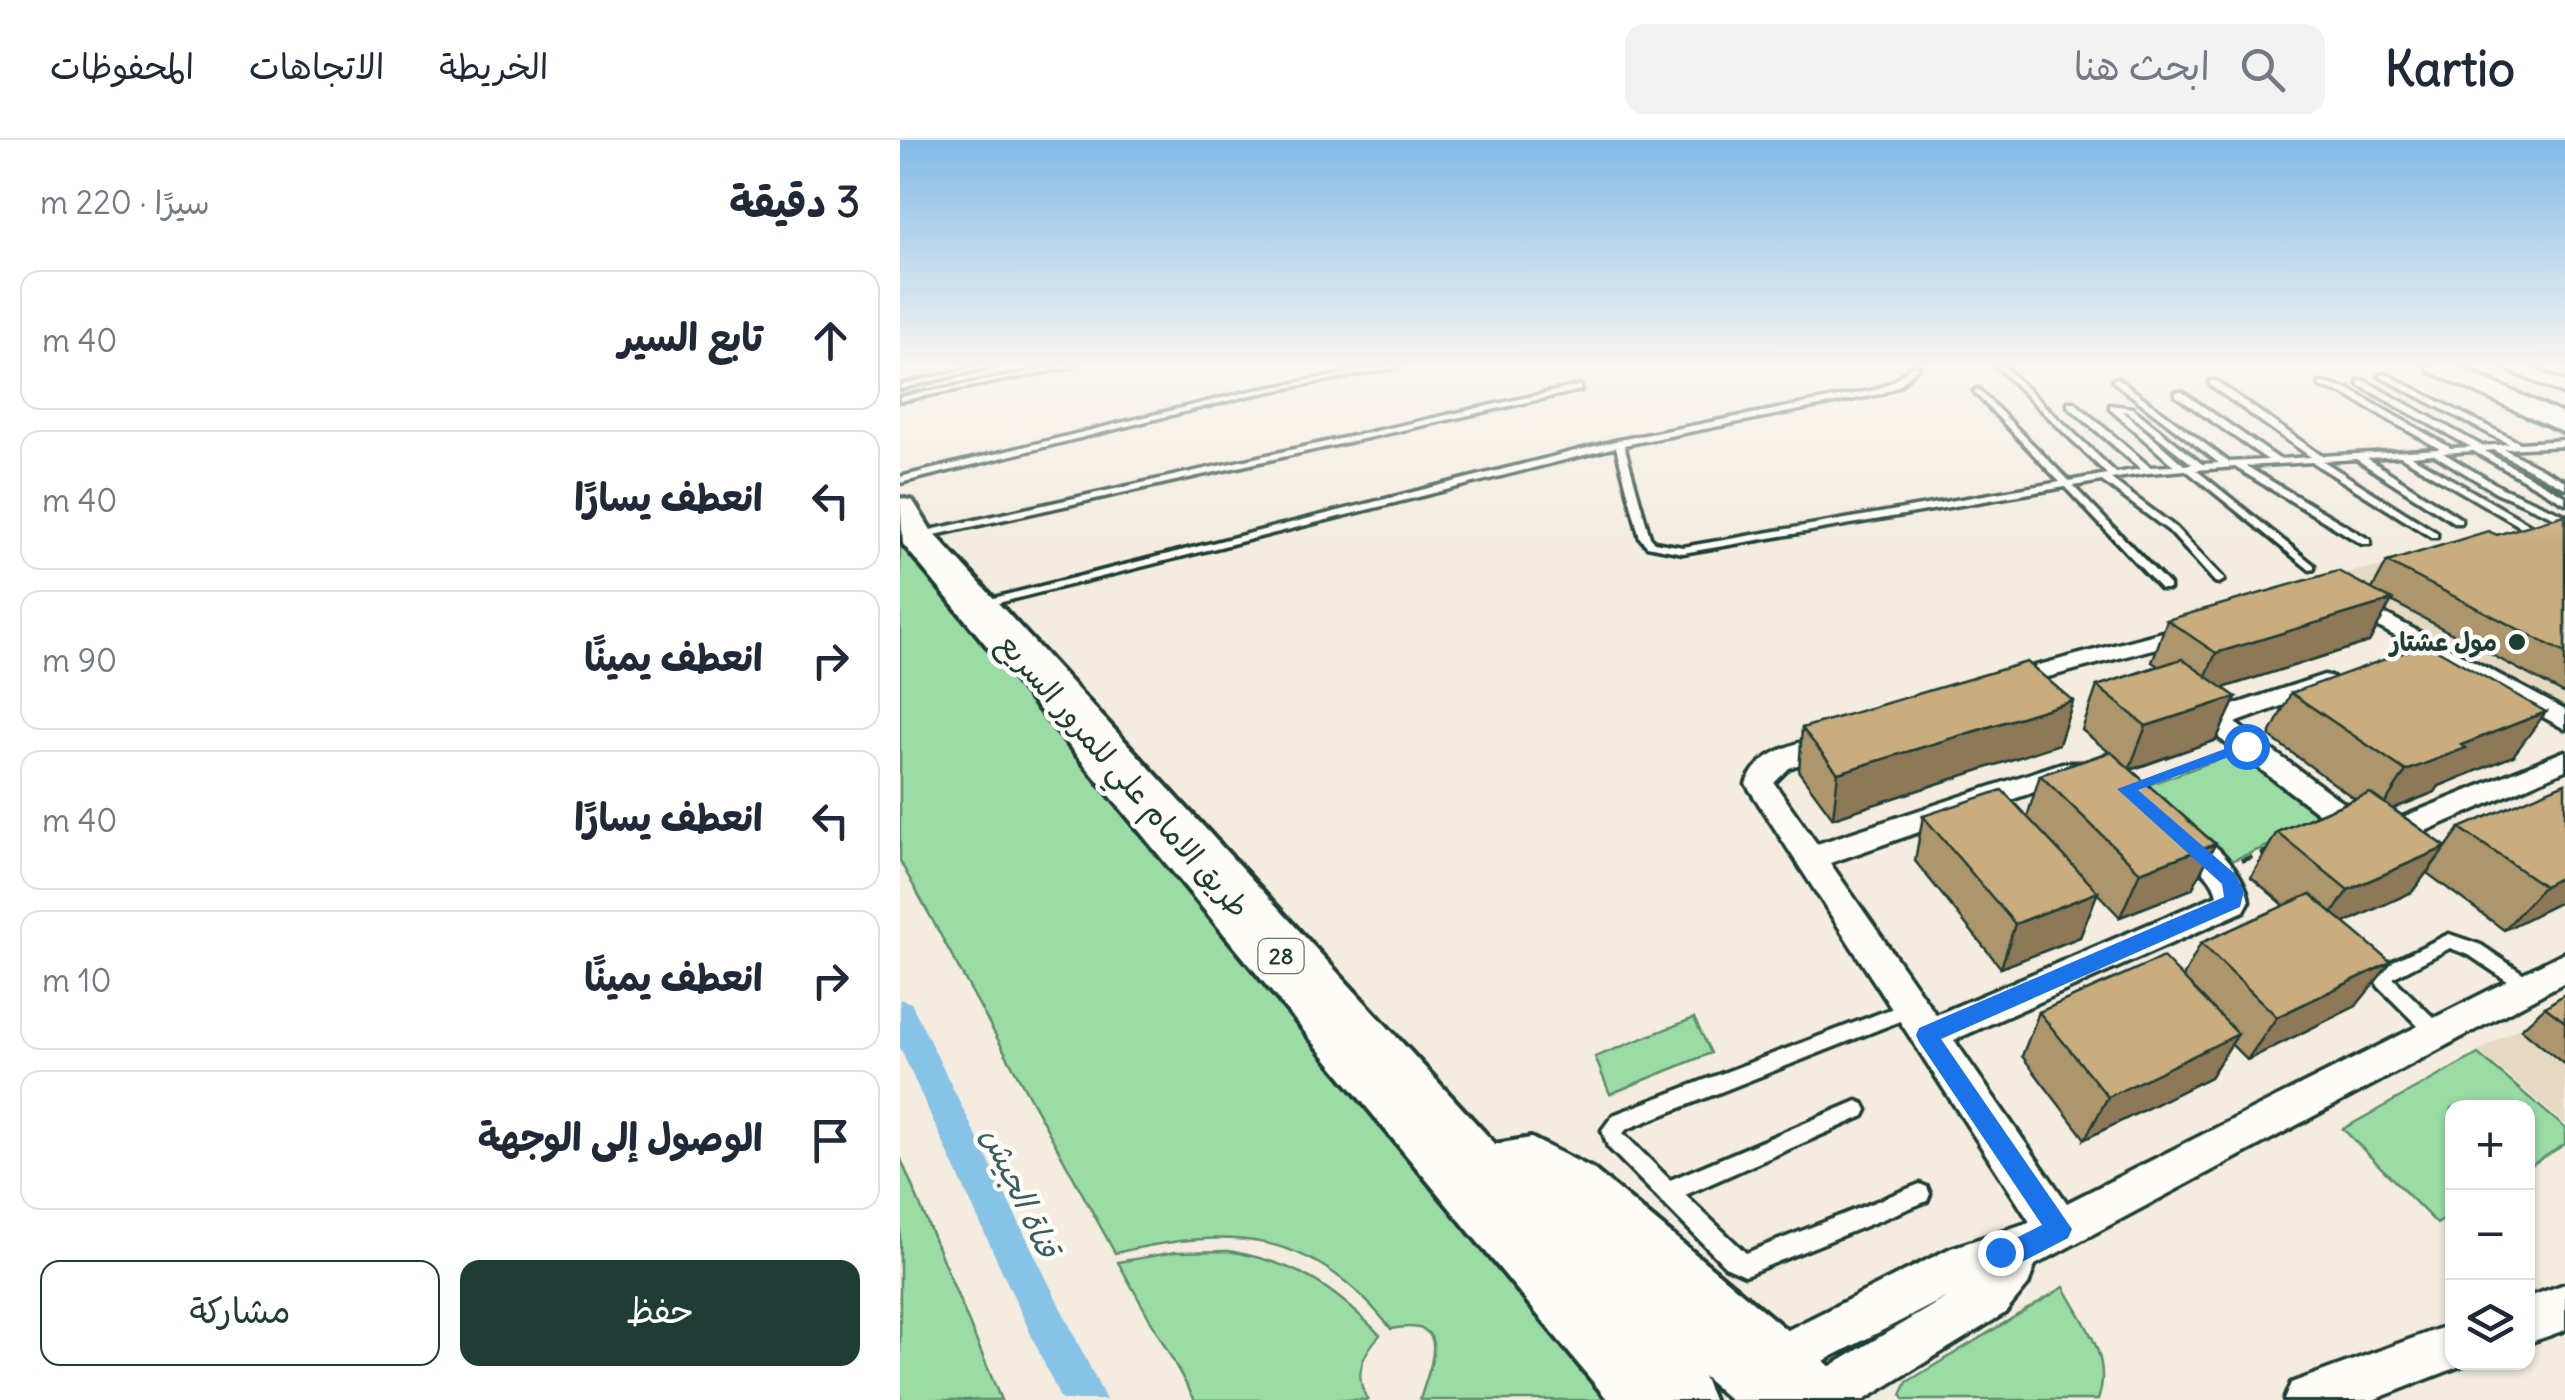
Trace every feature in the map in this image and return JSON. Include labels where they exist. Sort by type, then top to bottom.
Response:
[{"type":"highway","name":"طريق الامام علي للمرور السريع","points":[[905,508],[976,605],[1667,1400]]},
{"type":"highway","points":[[1481,1186],[1531,1178],[1565,1198],[1793,1389]]},
{"type":"street","points":[[1978,690],[2227,622]]},
{"type":"street","points":[[2565,721],[2414,651],[2565,738]]},
{"type":"street","points":[[2345,675],[2224,717],[2222,724],[2360,830],[2390,834],[2565,760]]},
{"type":"street","points":[[1860,733],[1769,767],[1760,777],[1763,790],[2060,1229]]},
{"type":"street","points":[[1808,859],[2078,767],[2105,771],[2125,789]]},
{"type":"street","points":[[1918,1022],[2233,902],[2235,891],[2218,870],[2152,812]]},
{"type":"street","points":[[1793,1389],[1966,1263],[2000,1252],[2018,1251],[2565,966]]},
{"type":"street","points":[[1793,1389],[1988,1297],[2012,1268],[2018,1251]]},
{"type":"street","points":[[2535,1317],[2565,1306]]},
{"type":"street","points":[[2308,1400],[2445,1351]]},
{"type":"lane","points":[[905,508],[1142,425]]},
{"type":"lane","points":[[905,508],[1386,425]]},
{"type":"lane","points":[[976,605],[1618,443],[1711,425]]},
{"type":"lane","points":[[2009,425],[2165,587]]},
{"type":"lane","points":[[2057,425],[2108,476],[2172,529],[2219,580]]},
{"type":"lane","points":[[2095,425],[2148,470]]},
{"type":"lane","points":[[2134,425],[2310,567]]},
{"type":"lane","points":[[2147,425],[2201,467]]},
{"type":"lane","points":[[2177,425],[2232,465],[2366,542]]},
{"type":"lane","points":[[2223,425],[2277,462]]},
{"type":"lane","points":[[2271,425],[2434,535]]},
{"type":"lane","points":[[2405,425],[2450,450]]},
{"type":"lane","points":[[2436,425],[2565,500]]},
{"type":"lane","points":[[2477,425],[2518,446]]},
{"type":"lane","points":[[1618,443],[1645,538],[1651,544],[1682,550],[2148,470],[2565,443]]},
{"type":"lane","points":[[2494,448],[2565,485]]},
{"type":"lane","points":[[2435,452],[2499,490],[2565,519]]},
{"type":"lane","points":[[2401,454],[2538,534]]},
{"type":"lane","points":[[2358,456],[2458,521]]},
{"type":"lane","points":[[2436,1033],[2385,982],[2385,973],[2449,941],[2475,950],[2527,986]]},
{"type":"lane","points":[[1918,1022],[1614,1125],[1616,1140],[1732,1258],[1746,1264],[1920,1194]]},
{"type":"lane","points":[[1667,1192],[1857,1110]]},
{"type":"path","points":[[2125,789],[2246,746]]},
{"type":"path","points":[[2218,870],[2270,850]]},
{"type":"shaded area","name":"مول عشتار","points":[[2565,542],[2565,710],[2318,577],[2423,560]]},
{"type":"shaded area","points":[[2565,1002],[2565,1124],[2478,1051]]},
{"type":"green space","points":[[900,541],[1616,1400],[1420,1400],[1432,1360],[1431,1337],[1424,1330],[1411,1327],[1391,1329],[1362,1296],[1331,1271],[1300,1254],[1267,1243],[1232,1239],[1195,1239],[1115,1253],[900,861]]},
{"type":"green space","points":[[2236,753],[2326,822],[2231,861],[2145,786]]},
{"type":"green space","points":[[1694,1018],[1711,1053],[1610,1094],[1595,1057]]},
{"type":"green space","points":[[2478,1054],[2532,1100],[2445,1100],[2445,1219],[2437,1224],[2343,1129]]},
{"type":"green space","points":[[2535,1102],[2565,1128],[2565,1144],[2535,1163]]},
{"type":"green space","points":[[900,1157],[1001,1400],[900,1400]]},
{"type":"green space","points":[[1229,1251],[1275,1263],[1312,1279],[1380,1335],[1368,1350],[1360,1374],[1368,1400],[1195,1400],[1118,1262],[1175,1252]]},
{"type":"green space","points":[[2064,1287],[2099,1355],[2102,1384],[2098,1400],[1905,1400],[1901,1395],[1907,1382]]},
{"type":"building","points":[[2565,515],[2565,653],[2387,562],[2488,531],[2497,535]]},
{"type":"building","points":[[2338,571],[2392,600],[2216,653],[2167,620]]},
{"type":"building","points":[[2427,644],[2546,712],[2406,771],[2291,693]]},
{"type":"building","points":[[2182,659],[2236,697],[2146,726],[2097,686]]},
{"type":"building","points":[[2027,662],[2073,701],[1838,773],[1802,728]]},
{"type":"building","points":[[2111,752],[2215,844],[2140,872],[2040,775]]},
{"type":"building","points":[[2565,783],[2565,875],[2544,886],[2460,828]]},
{"type":"building","points":[[2002,790],[2098,892],[2015,924],[1923,816]]},
{"type":"building","points":[[2370,793],[2446,847],[2348,890],[2277,832]]},
{"type":"building","points":[[2310,894],[2391,962],[2277,1017],[2201,943]]},
{"type":"building","points":[[2163,957],[2238,1034],[2108,1097],[2039,1012]]},
{"type":"building","points":[[2565,994],[2565,1022],[2545,1007]]},
{"type":"waterway","name":"قناة الجيش","points":[[900,1013],[1084,1400]]},
{"type":"place","name":"مول عشتار","points":[[2517,642]]},
{"type":"route","points":[[2000,1252],[2018,1251],[2060,1229],[1927,1035],[2233,902],[2235,891],[2228,879],[2125,789],[2246,746]]}]
